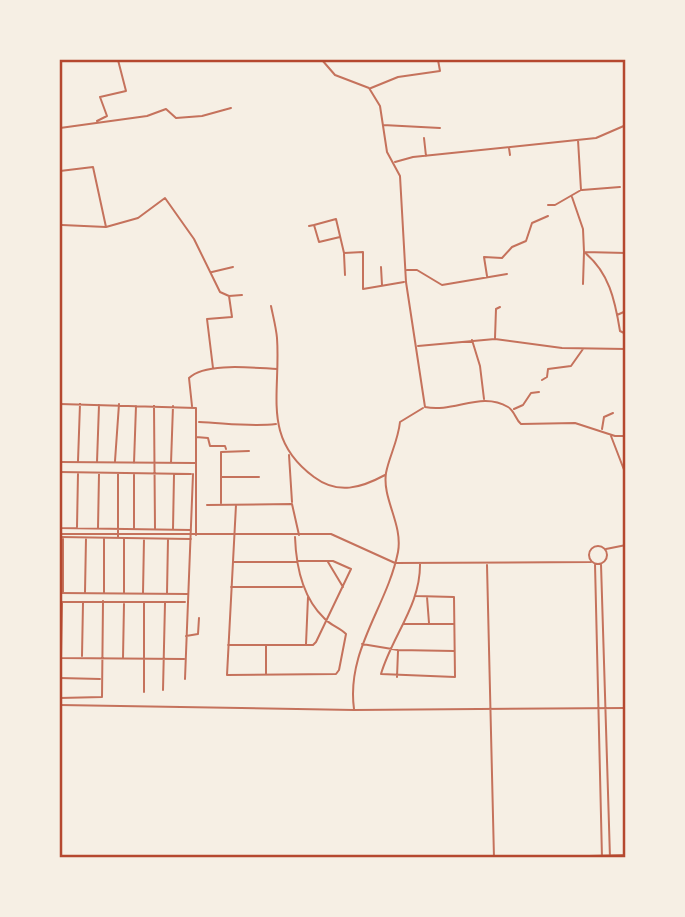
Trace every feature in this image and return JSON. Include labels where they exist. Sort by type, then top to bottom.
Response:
[{"type":"street","points":[[60,128],[97,121],[107,116],[100,97],[125,91],[118,60]]},
{"type":"street","points":[[322,60],[335,75],[369,88],[380,106],[387,152],[395,162],[400,176],[405,282],[425,407]]},
{"type":"street","points":[[369,88],[398,77],[440,71],[438,60]]},
{"type":"street","points":[[97,121],[105,123],[147,116],[168,109],[174,118],[202,116],[232,108]]},
{"type":"street","points":[[382,125],[440,128]]},
{"type":"street","points":[[395,162],[601,137],[625,125]]},
{"type":"street","points":[[424,138],[426,157]]},
{"type":"street","points":[[578,139],[581,190]]},
{"type":"street","points":[[509,147],[510,155]]},
{"type":"street","points":[[60,171],[93,167],[106,227]]},
{"type":"street","points":[[548,205],[572,197],[581,190],[620,187]]},
{"type":"street","points":[[572,197],[583,229],[583,284]]},
{"type":"street","points":[[62,225],[106,227],[138,218],[165,198],[194,239],[220,292],[229,296],[242,295]]},
{"type":"street","points":[[488,277],[484,257],[502,258],[512,247],[526,241],[532,223],[548,216]]},
{"type":"street","points":[[309,226],[336,219],[344,253],[345,275]]},
{"type":"street","points":[[314,225],[319,242],[341,236]]},
{"type":"street","points":[[344,253],[363,252],[363,289]]},
{"type":"street","points":[[584,252],[625,253]]},
{"type":"street","points":[[584,252],[603,271],[620,331],[625,334]]},
{"type":"street","points":[[211,273],[233,267]]},
{"type":"street","points":[[381,267],[382,286]]},
{"type":"street","points":[[406,270],[416,270],[442,285],[507,274]]},
{"type":"street","points":[[357,289],[405,282]]},
{"type":"street","points":[[213,369],[207,319],[232,317],[229,296]]},
{"type":"street","points":[[271,306],[277,337],[277,424],[289,454],[292,504],[299,536]]},
{"type":"street","points":[[495,339],[496,309],[499,307]]},
{"type":"street","points":[[617,315],[625,311]]},
{"type":"street","points":[[416,347],[472,339],[495,339],[584,348],[625,349]]},
{"type":"street","points":[[472,339],[480,366],[484,400]]},
{"type":"street","points":[[542,380],[551,368],[570,367],[584,348]]},
{"type":"street","points":[[192,407],[189,376],[213,369],[277,369]]},
{"type":"street","points":[[513,410],[523,405],[531,393],[539,392]]},
{"type":"street","points":[[354,710],[352,673],[361,644],[396,563],[400,540],[386,474],[398,440],[400,422],[425,407],[445,409],[484,400],[513,410],[521,424],[575,422],[625,436]]},
{"type":"street","points":[[60,442],[60,404],[173,406],[192,407],[197,410],[185,679]]},
{"type":"street","points":[[78,462],[80,404]]},
{"type":"street","points":[[97,462],[99,404]]},
{"type":"street","points":[[115,462],[119,404]]},
{"type":"street","points":[[134,463],[136,405]]},
{"type":"street","points":[[154,406],[155,529]]},
{"type":"street","points":[[171,464],[173,406]]},
{"type":"street","points":[[603,430],[604,417],[613,414]]},
{"type":"street","points":[[198,422],[239,423],[252,427],[277,424]]},
{"type":"street","points":[[610,433],[625,475]]},
{"type":"street","points":[[196,437],[208,438],[210,446],[225,446],[226,450]]},
{"type":"street","points":[[221,504],[221,452],[249,451]]},
{"type":"street","points":[[289,454],[316,479],[346,489],[359,487],[386,474]]},
{"type":"street","points":[[60,462],[195,463]]},
{"type":"street","points":[[73,462],[73,472]]},
{"type":"street","points":[[82,462],[82,472]]},
{"type":"street","points":[[129,463],[129,474]]},
{"type":"street","points":[[139,463],[139,474]]},
{"type":"street","points":[[194,474],[60,472],[60,528],[197,531]]},
{"type":"street","points":[[77,528],[78,472]]},
{"type":"street","points":[[98,529],[99,472]]},
{"type":"street","points":[[118,473],[118,536]]},
{"type":"street","points":[[134,474],[134,529]]},
{"type":"street","points":[[173,530],[174,474]]},
{"type":"street","points":[[194,474],[196,535]]},
{"type":"street","points":[[221,477],[259,477]]},
{"type":"street","points":[[207,505],[292,504]]},
{"type":"street","points":[[236,505],[227,675],[338,673],[346,634],[326,620],[303,587],[295,536]]},
{"type":"street","points":[[82,658],[86,528]]},
{"type":"street","points":[[139,602],[145,530]]},
{"type":"street","points":[[167,594],[168,530]]},
{"type":"street","points":[[187,594],[61,593],[61,536],[335,535],[396,563],[601,564]]},
{"type":"street","points":[[86,536],[145,536]]},
{"type":"street","points":[[104,538],[104,593]]},
{"type":"street","points":[[124,538],[124,593]]},
{"type":"street","points":[[602,857],[593,563],[589,554],[592,548],[599,546],[605,549],[625,545]]},
{"type":"street","points":[[605,549],[607,558],[601,564],[610,857]]},
{"type":"street","points":[[227,645],[306,645],[316,642],[351,569],[328,561],[232,562]]},
{"type":"street","points":[[328,561],[343,587]]},
{"type":"street","points":[[416,596],[454,597],[455,677],[397,677],[381,674],[389,648],[404,624],[416,596],[419,563]]},
{"type":"street","points":[[486,564],[495,858]]},
{"type":"street","points":[[230,587],[303,587]]},
{"type":"street","points":[[78,601],[79,593]]},
{"type":"street","points":[[148,602],[149,594]]},
{"type":"street","points":[[306,645],[308,596]]},
{"type":"street","points":[[427,596],[429,624]]},
{"type":"street","points":[[60,698],[100,699],[103,601]]},
{"type":"street","points":[[122,659],[124,601]]},
{"type":"street","points":[[185,659],[60,658],[61,602],[187,602]]},
{"type":"street","points":[[144,602],[144,692]]},
{"type":"street","points":[[163,690],[165,602]]},
{"type":"street","points":[[185,636],[198,634],[199,618]]},
{"type":"street","points":[[404,624],[455,624]]},
{"type":"street","points":[[361,644],[398,650],[455,651]]},
{"type":"street","points":[[266,645],[266,674]]},
{"type":"street","points":[[397,677],[398,650]]},
{"type":"street","points":[[60,678],[102,679]]},
{"type":"street","points":[[60,705],[354,710],[625,708]]},
{"type":"street","points":[[514,858],[625,855]]},
{"type":"street","points":[[467,858],[489,858]]}]
